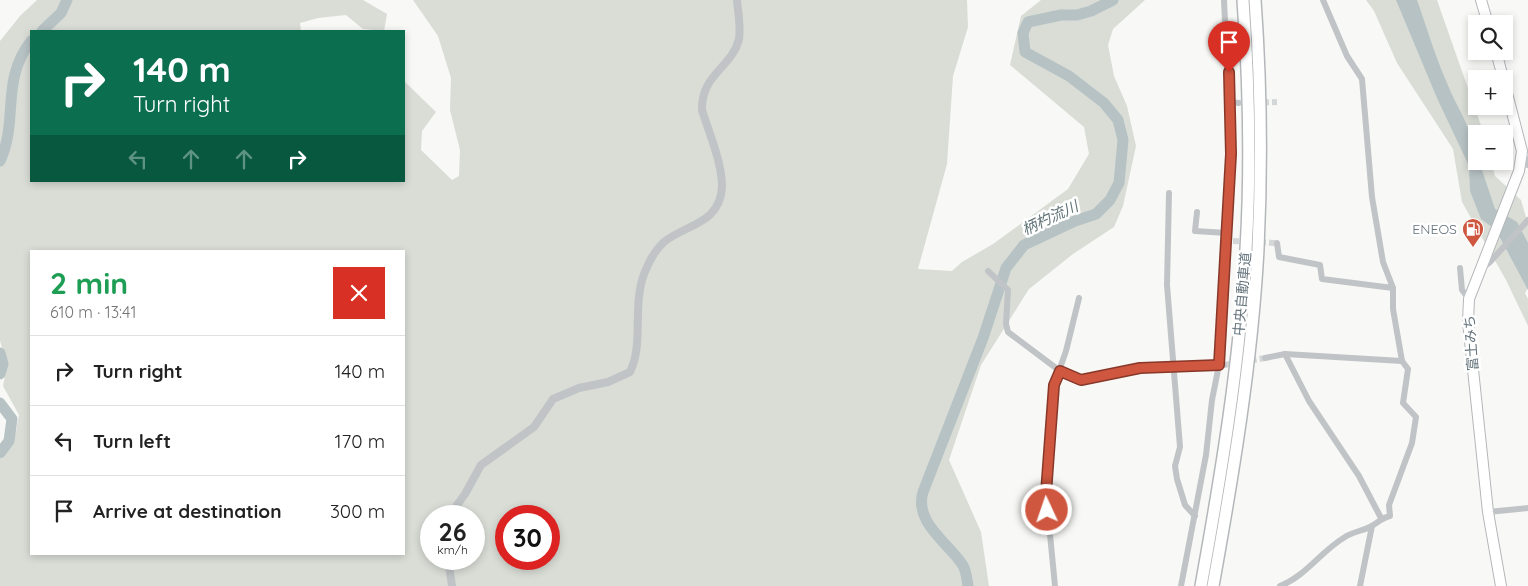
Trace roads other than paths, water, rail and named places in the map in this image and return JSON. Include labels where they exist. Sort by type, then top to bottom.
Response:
[{"type":"highway","name":"中央自動車道","points":[[1201,586],[1232,388],[1246,250],[1249,121],[1243,0]]},
{"type":"highway","name":"中央自動車道","points":[[1213,586],[1244,396],[1258,250],[1261,121],[1255,0]]},
{"type":"highway","points":[[1481,0],[1485,15]]},
{"type":"highway","name":"富士みち","points":[[1498,60],[1522,151],[1519,171],[1469,300],[1470,353],[1488,512],[1501,586]]},
{"type":"street","points":[[457,505],[481,465],[534,427],[553,399],[580,388],[608,382],[630,372],[636,357],[637,303],[643,277],[651,258],[664,243],[699,224],[709,216],[720,198],[721,178],[702,110],[702,99],[709,80],[734,50],[739,39],[737,0]]},
{"type":"street","points":[[1182,586],[1222,365],[1229,238],[1231,154],[1224,0]]},
{"type":"street","points":[[1280,586],[1302,573],[1323,552],[1346,536],[1372,526],[1381,518],[1390,516],[1389,505],[1412,444],[1416,417],[1403,403],[1408,369],[1402,361],[1393,308],[1393,288],[1383,262],[1372,196],[1362,79],[1347,56],[1324,0]]},
{"type":"street","points":[[1230,102],[1239,103]]},
{"type":"street","points":[[1522,151],[1528,165]]},
{"type":"street","points":[[1169,193],[1168,285],[1180,448],[1175,466],[1185,505],[1195,516]]},
{"type":"street","points":[[1197,212],[1195,230],[1229,238]]},
{"type":"street","points":[[1482,268],[1497,255],[1527,222]]},
{"type":"street","points":[[1277,243],[1279,257],[1320,264],[1322,279],[1393,288]]},
{"type":"street","points":[[1460,268],[1462,290],[1469,300]]},
{"type":"street","points":[[988,271],[1008,290],[1006,324],[1008,332],[1060,371],[1081,380],[1112,372],[1173,366],[1222,365]]},
{"type":"street","points":[[1055,586],[1046,493],[1054,385],[1060,371],[1079,298]]},
{"type":"street","points":[[1264,358],[1285,354],[1402,361]]},
{"type":"street","points":[[1285,354],[1308,401],[1359,476],[1381,518]]},
{"type":"street","points":[[1488,512],[1528,508]]},
{"type":"street","points":[[1360,586],[1372,526]]},
{"type":"street","points":[[450,570],[452,586]]},
{"type":"waterway","points":[[43,30],[61,13],[67,0]]},
{"type":"waterway","name":"柄杓流川","points":[[968,586],[963,566],[927,522],[921,503],[923,492],[983,338],[1006,268],[1024,245],[1075,221],[1096,214],[1110,200],[1119,183],[1123,140],[1118,120],[1104,103],[1069,76],[1025,52],[1023,33],[1028,22],[1061,15],[1077,15],[1091,11],[1113,0]]},
{"type":"waterway","points":[[0,161],[6,146],[16,71],[30,43]]},
{"type":"waterway","points":[[0,353],[3,364],[0,374]]},
{"type":"waterway","points":[[0,403],[12,419],[9,441],[0,453]]},
{"type":"tunnel","points":[[1245,103],[1277,102]]},
{"type":"tunnel","points":[[1233,241],[1277,243]]},
{"type":"tunnel","points":[[1224,365],[1265,358]]},
{"type":"place","name":"ENEOS","points":[[1473,248]]}]
